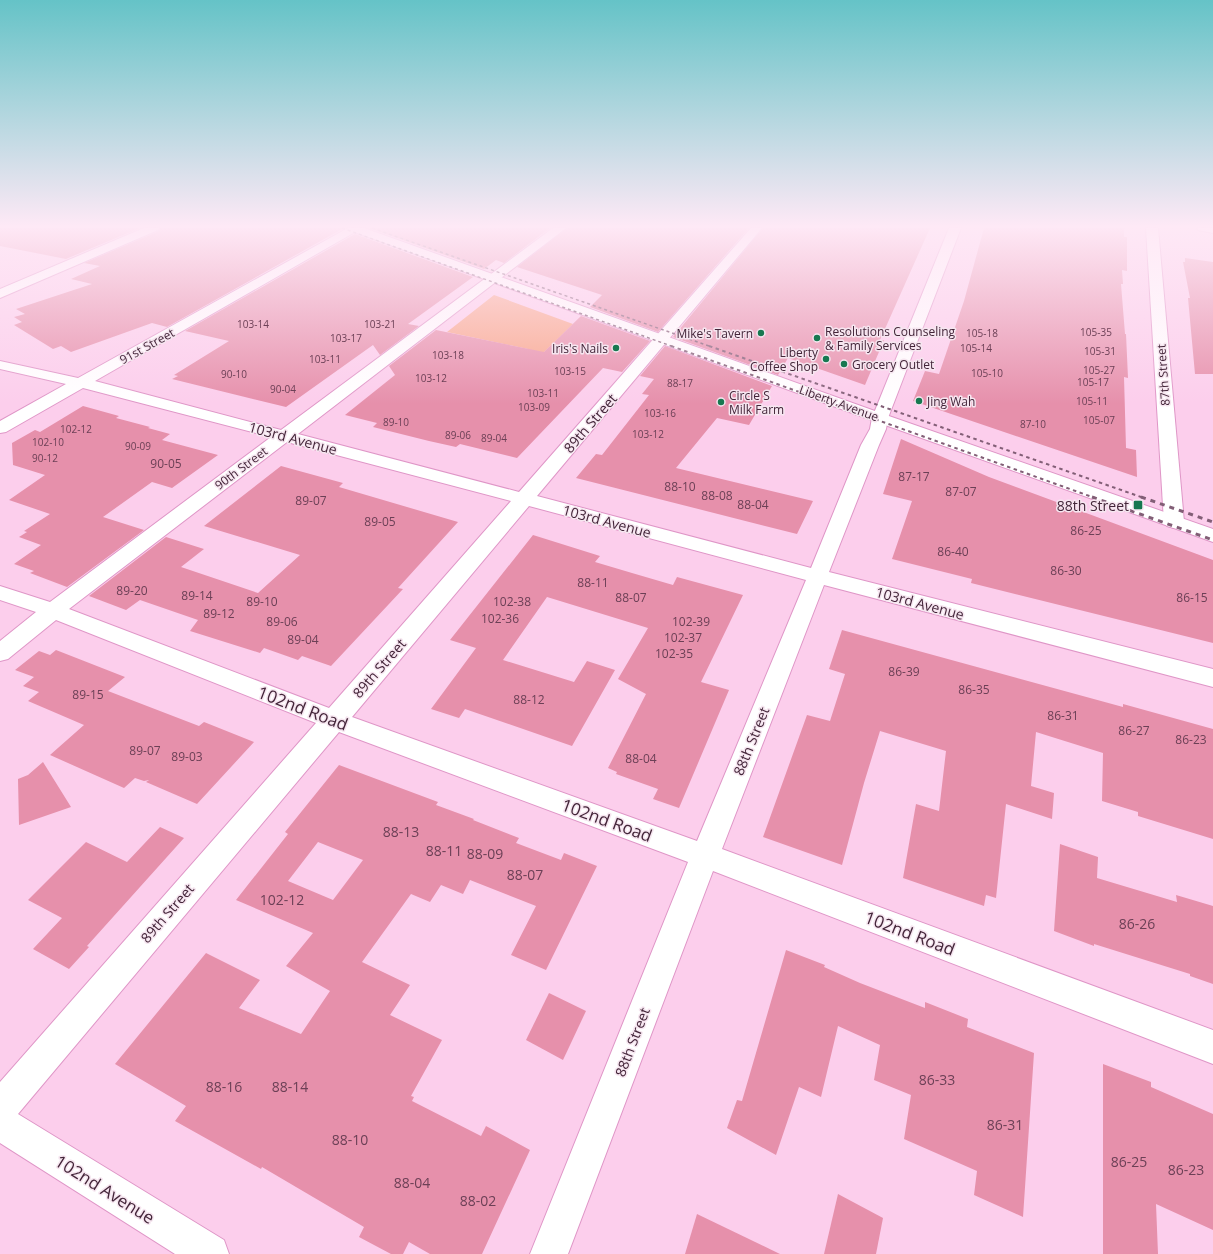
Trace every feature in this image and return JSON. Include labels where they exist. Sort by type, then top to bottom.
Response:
[{"type":"street","points":[[0,294],[17,287]]},
{"type":"street","name":"91st Street","points":[[0,428],[252,287]]},
{"type":"street","name":"90th Street","points":[[0,653],[52,610],[484,287]]},
{"type":"street","name":"Liberty Avenue","points":[[515,287],[1213,536]]},
{"type":"street","name":"89th Street","points":[[0,1108],[707,287]]},
{"type":"street","name":"88th Street","points":[[549,1254],[705,856],[870,445],[878,429],[880,418],[932,287]]},
{"type":"street","name":"87th Street","points":[[1156,287],[1174,522]]},
{"type":"street","name":"103rd Avenue","points":[[0,365],[82,382],[817,576],[1213,678]]},
{"type":"street","name":"102nd Road","points":[[0,593],[52,610],[334,720],[705,856],[1213,1047]]},
{"type":"street","name":"102nd Avenue","points":[[0,1123],[210,1254]]},
{"type":"shaded area","points":[[494,295],[573,324],[537,359],[528,349],[447,332]]},
{"type":"building","points":[[84,287],[239,287],[167,327],[152,323],[71,352],[61,346],[53,349],[14,325],[22,322],[14,317],[25,314],[16,309]]},
{"type":"building","points":[[263,287],[460,287],[408,324],[419,326],[380,355],[373,345],[286,407],[172,379],[178,376],[174,375],[229,341],[185,331]]},
{"type":"building","points":[[576,287],[698,287],[658,332],[590,307],[602,295]]},
{"type":"building","points":[[715,287],[904,287],[880,340],[884,340],[865,385],[788,358],[778,375],[673,337]]},
{"type":"building","points":[[968,287],[1121,287],[1126,334],[1128,378],[1124,377],[1126,448],[1136,450],[1137,477],[913,401],[925,371],[939,374]]},
{"type":"building","points":[[1188,287],[1213,287],[1213,374],[1195,374],[1188,298],[1190,298]]},
{"type":"building","points":[[581,316],[650,341],[622,372],[603,368],[517,458],[460,444],[456,447],[373,427],[377,423],[345,415],[395,375],[389,366],[436,330],[544,352]]},
{"type":"building","points":[[665,346],[772,386],[749,425],[717,418],[676,468],[813,501],[797,534],[576,478],[596,454],[602,455],[649,395],[642,394],[654,379],[640,376]]},
{"type":"building","points":[[83,406],[119,416],[116,418],[170,434],[162,440],[218,455],[172,488],[152,482],[103,517],[144,530],[67,587],[30,573],[34,571],[14,564],[41,545],[19,537],[27,532],[24,531],[50,514],[9,500],[45,475],[13,465],[12,443],[35,430],[40,432]]},
{"type":"building","points":[[901,439],[989,477],[1213,560],[1213,643],[971,583],[972,579],[892,559],[912,501],[883,494]]},
{"type":"building","points":[[281,466],[343,483],[339,487],[458,522],[398,588],[403,589],[331,666],[302,656],[298,660],[264,648],[260,653],[190,631],[198,620],[140,600],[126,610],[89,596],[166,537],[204,549],[181,567],[258,593],[300,555],[204,526]]},
{"type":"building","points":[[533,535],[600,556],[595,562],[673,585],[677,577],[743,595],[701,682],[729,690],[679,808],[653,799],[658,789],[616,774],[617,772],[608,768],[646,694],[618,679],[648,628],[547,597],[503,660],[574,682],[587,661],[615,670],[572,746],[465,709],[459,718],[431,709],[476,648],[450,640]]},
{"type":"building","points":[[842,630],[1123,707],[1123,704],[1213,729],[1213,839],[1138,816],[1138,812],[1102,801],[1103,753],[1036,732],[1031,786],[1054,793],[1052,819],[1006,804],[996,898],[986,895],[984,906],[903,878],[916,804],[939,811],[946,751],[880,731],[864,783],[842,865],[763,837],[807,715],[830,721],[845,674],[829,669]]},
{"type":"building","points":[[56,650],[125,677],[108,691],[199,726],[204,722],[254,742],[197,804],[146,782],[149,780],[144,781],[135,778],[124,788],[50,755],[84,725],[28,701],[39,692],[23,686],[34,677],[15,670],[39,651],[50,655]]},
{"type":"building","points":[[43,762],[71,807],[19,825],[18,779],[28,775]]},
{"type":"building","points":[[339,765],[438,802],[436,805],[519,838],[516,843],[561,860],[564,853],[597,866],[546,970],[511,955],[536,906],[470,880],[463,894],[441,885],[430,902],[411,894],[362,962],[410,985],[390,1015],[442,1040],[411,1096],[414,1097],[412,1101],[481,1136],[486,1126],[530,1150],[482,1254],[430,1254],[409,1242],[403,1254],[391,1254],[359,1237],[364,1227],[262,1167],[261,1169],[175,1121],[186,1106],[115,1064],[206,953],[260,980],[239,1008],[301,1034],[330,991],[286,966],[313,933],[236,900],[288,834],[285,832]],"holes":[[[318,842],[363,860],[333,900],[288,881]]]},
{"type":"building","points":[[160,827],[184,838],[87,946],[89,947],[69,969],[33,949],[62,918],[28,900],[86,842],[127,862]]},
{"type":"building","points":[[1060,844],[1098,857],[1097,878],[1177,902],[1176,895],[1213,906],[1213,984],[1190,976],[1190,974],[1094,944],[1094,946],[1054,931]]},
{"type":"building","points":[[786,950],[825,965],[824,967],[860,983],[925,1008],[925,1002],[968,1019],[967,1027],[1034,1053],[1023,1217],[974,1195],[977,1171],[904,1139],[911,1095],[874,1080],[880,1045],[838,1026],[821,1097],[799,1087],[776,1155],[727,1128],[737,1100],[742,1101]]},
{"type":"building","points":[[549,993],[586,1011],[563,1060],[526,1040]]},
{"type":"building","points":[[1103,1064],[1151,1082],[1151,1087],[1213,1114],[1213,1230],[1156,1204],[1158,1254],[1103,1254]]},
{"type":"building","points":[[838,1194],[883,1218],[876,1254],[824,1254]]},
{"type":"building","points":[[697,1214],[780,1254],[685,1254]]},
{"type":"railway","points":[[505,287],[674,347]]},
{"type":"railway","points":[[539,287],[712,347]]},
{"type":"railway","points":[[671,346],[1095,498]]},
{"type":"railway","points":[[709,346],[1144,498]]},
{"type":"railway","points":[[1092,497],[1213,540]]},
{"type":"railway","points":[[1141,497],[1213,522]]},
{"type":"place","name":"Mike's Tavern","points":[[761,333]]},
{"type":"place","name":"Resolutions Counseling & Family Services","points":[[817,338]]},
{"type":"place","name":"Iris's Nails","points":[[616,348]]},
{"type":"place","name":"Liberty Coffee Shop","points":[[826,359]]},
{"type":"place","name":"Grocery Outlet","points":[[844,364]]},
{"type":"place","name":"Jing Wah","points":[[919,401]]},
{"type":"place","name":"Circle S Milk Farm","points":[[721,402]]},
{"type":"place","name":"88th Street","points":[[1138,505]]}]
